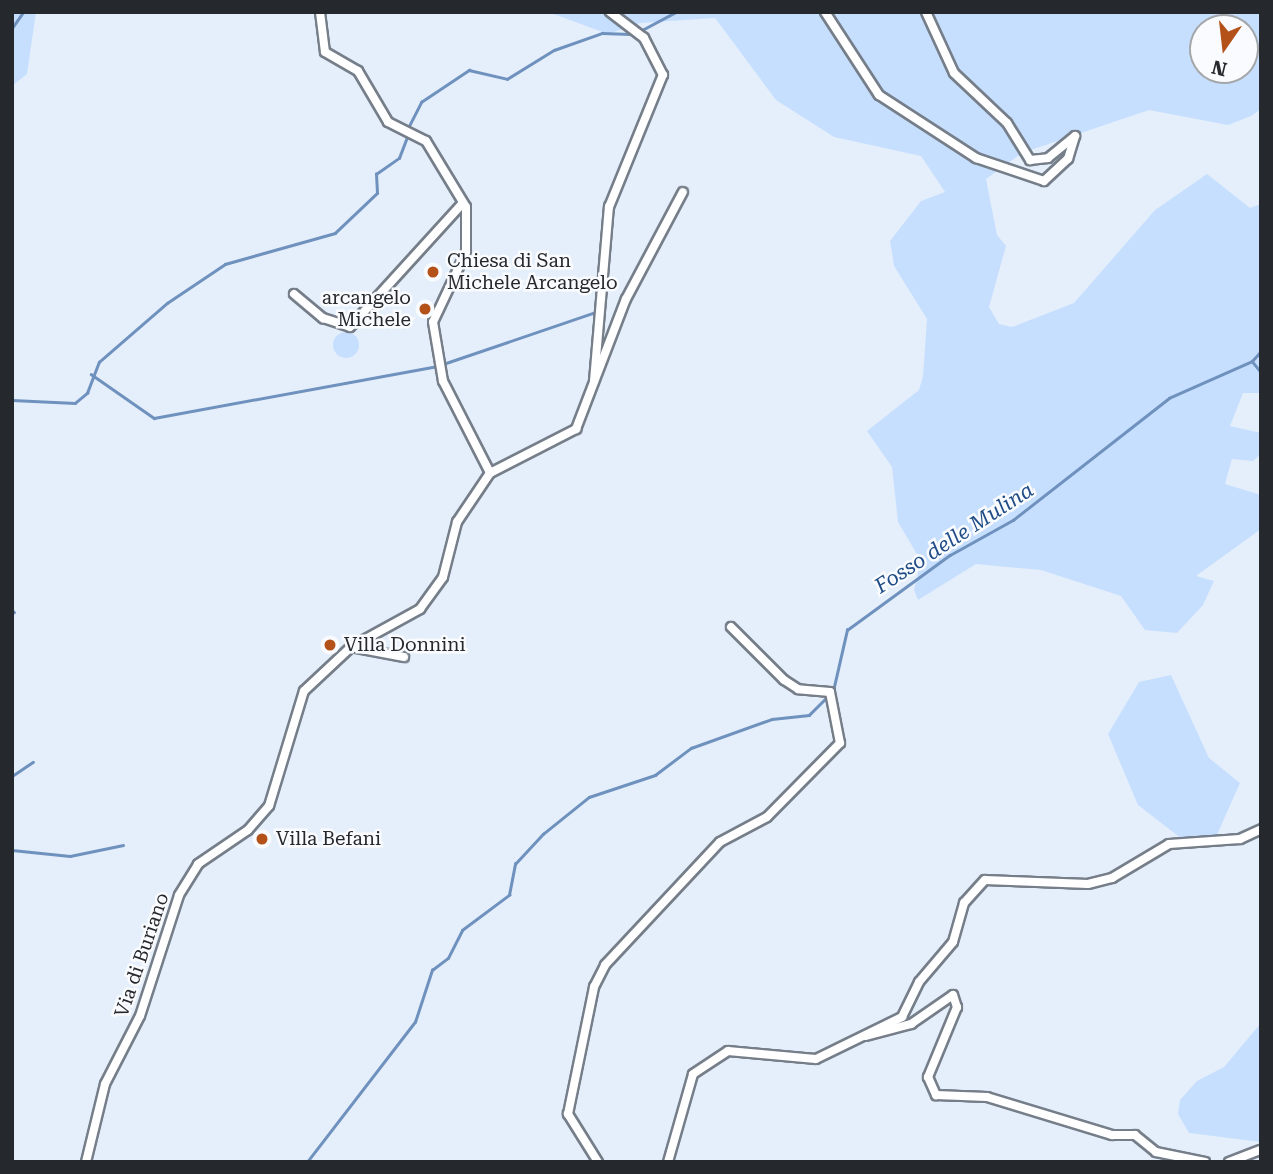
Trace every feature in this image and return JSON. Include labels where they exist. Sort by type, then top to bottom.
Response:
[{"type":"street","points":[[320,12],[326,52],[358,71],[388,122],[426,141],[461,205],[469,228],[466,252],[433,322],[443,381],[490,473]]},
{"type":"street","points":[[594,387],[609,207],[663,75],[644,38],[610,12]]},
{"type":"street","points":[[825,12],[879,95],[976,158],[1044,181],[1068,159],[1075,136],[1048,158],[1030,160],[1007,123],[954,73],[926,12]]},
{"type":"street","name":"Via di Buriano","points":[[86,1162],[104,1084],[140,1016],[178,895],[207,856],[262,818],[304,691],[351,647],[420,609],[433,593],[457,522],[490,473],[576,429],[666,213],[683,192]]},
{"type":"street","points":[[294,294],[323,318],[350,327],[461,205]]},
{"type":"street","points":[[598,1162],[568,1114],[594,987],[606,965],[720,842],[767,817],[840,743],[830,692],[791,685],[731,626]]},
{"type":"street","points":[[351,647],[404,657]]},
{"type":"street","points":[[668,1162],[690,1082],[708,1062],[736,1051],[816,1059],[902,1017],[919,982],[953,942],[964,903],[985,880],[1088,884],[1112,878],[1169,844],[1240,839],[1261,830]]},
{"type":"street","points":[[849,1042],[911,1024],[953,995],[957,1007],[928,1077],[936,1095],[987,1097],[1112,1135],[1135,1135],[1156,1152],[1205,1162]]},
{"type":"street","points":[[1229,1162],[1261,1150]]},
{"type":"shaded area","points":[[12,12],[36,12],[27,74],[12,86]]},
{"type":"shaded area","points":[[548,12],[1261,12],[1261,109],[1251,116],[1228,125],[1149,110],[1022,153],[986,179],[997,235],[1006,246],[989,307],[999,324],[1012,327],[1074,303],[1155,210],[1207,174],[1250,208],[1261,204],[1261,393],[1243,393],[1230,426],[1261,433],[1261,454],[1253,461],[1232,459],[1225,484],[1261,495],[1261,529],[1196,576],[1214,581],[1203,605],[1177,633],[1145,630],[1121,596],[1041,570],[976,564],[918,600],[914,590],[921,561],[898,522],[892,467],[867,431],[919,390],[923,376],[927,319],[894,266],[890,241],[921,201],[945,192],[921,156],[834,137],[776,100],[715,18],[640,23],[608,34]]},
{"type":"shaded area","points":[[346,332],[355,336],[359,345],[355,354],[346,358],[337,354],[333,345],[337,336]]},
{"type":"shaded area","points":[[1171,675],[1209,758],[1240,783],[1216,837],[1182,839],[1138,805],[1108,734],[1139,682]]},
{"type":"shaded area","points":[[1261,1023],[1261,1142],[1189,1133],[1178,1114],[1180,1100],[1197,1081],[1224,1067]]},
{"type":"waterway","points":[[12,28],[23,12]]},
{"type":"waterway","points":[[642,30],[676,12]]},
{"type":"waterway","points":[[409,126],[421,102],[469,70],[507,79],[554,50],[602,33],[630,34]]},
{"type":"waterway","points":[[12,400],[75,403],[87,393],[99,362],[167,303],[225,264],[335,233],[377,193],[376,174],[399,158],[407,137]]},
{"type":"waterway","points":[[443,364],[599,311]]},
{"type":"waterway","name":"Fosso delle Mulina","points":[[833,691],[847,630],[950,555],[1013,520],[1169,398],[1252,361],[1261,351]]},
{"type":"waterway","points":[[1252,361],[1261,372]]},
{"type":"waterway","points":[[91,374],[154,418],[437,366]]},
{"type":"waterway","name":"Fosso delle Mulina","points":[[307,1162],[415,1022],[432,970],[448,958],[462,930],[509,895],[515,864],[543,834],[589,797],[655,775],[691,748],[772,719],[809,715],[828,696]]},
{"type":"waterway","points":[[12,776],[33,762]]},
{"type":"waterway","points":[[12,850],[70,856],[123,845]]},
{"type":"place","name":"Chiesa di San Michele Arcangelo","points":[[433,272]]},
{"type":"place","name":"arcangelo Michele","points":[[425,309]]},
{"type":"place","name":"Villa Donnini","points":[[330,645]]},
{"type":"place","name":"Villa Befani","points":[[262,839]]}]
